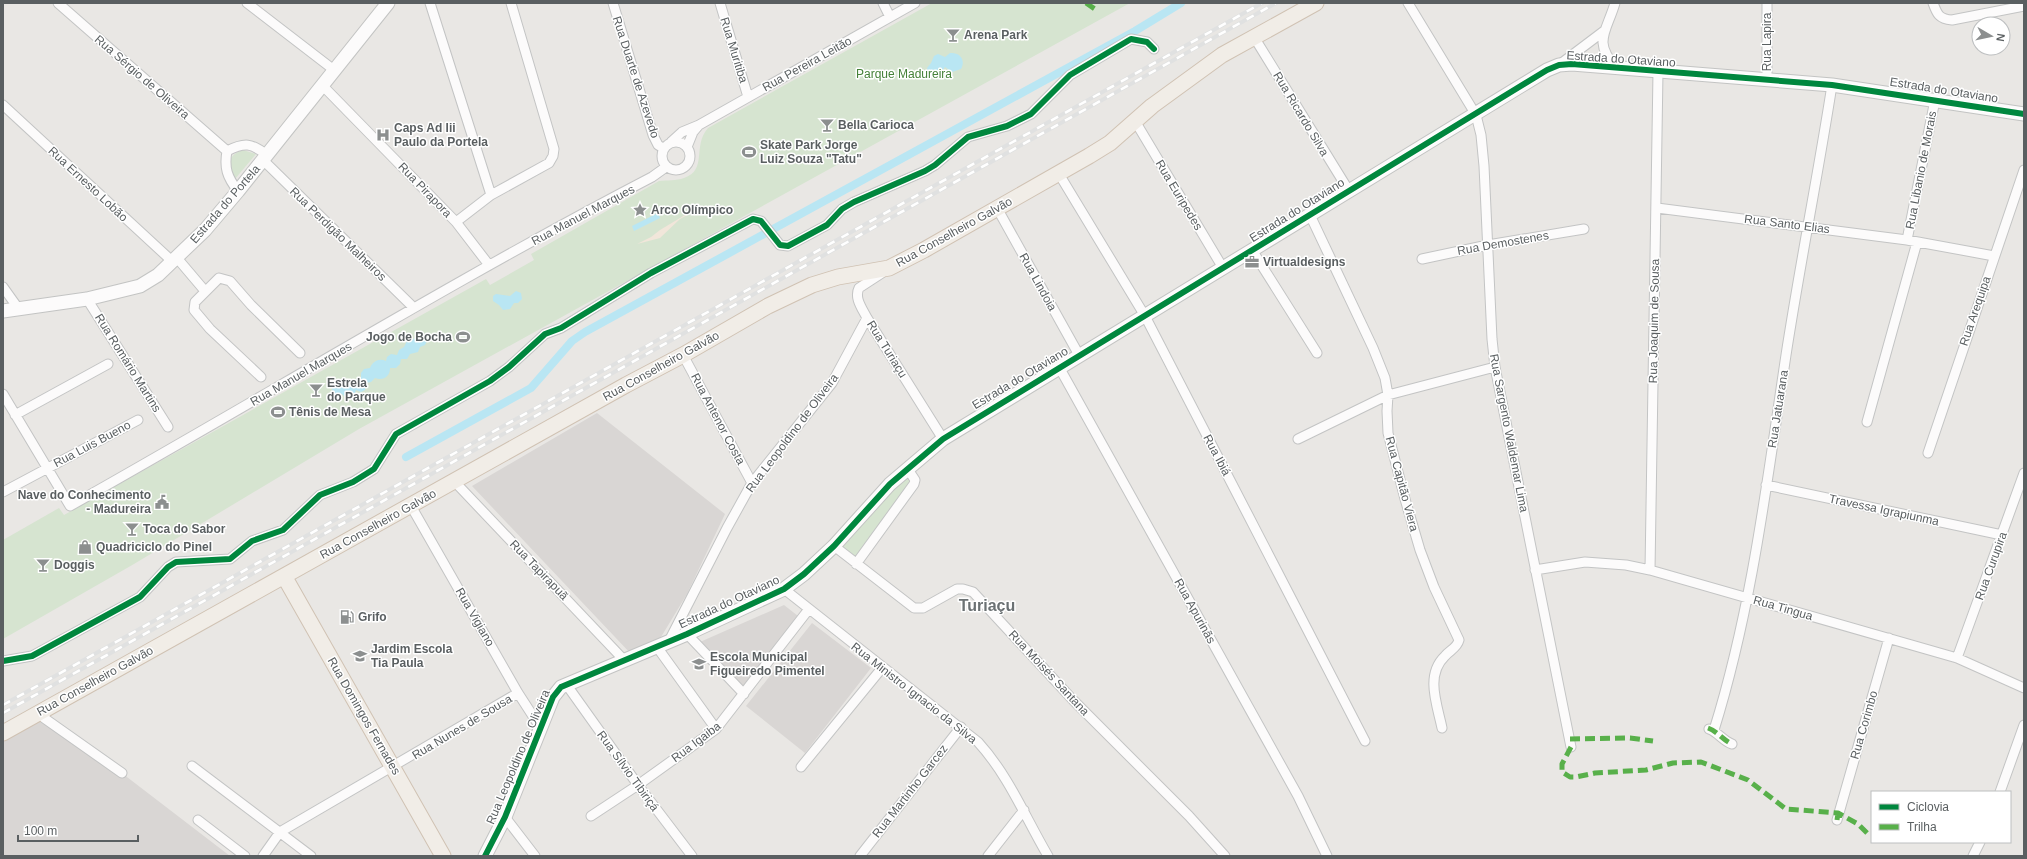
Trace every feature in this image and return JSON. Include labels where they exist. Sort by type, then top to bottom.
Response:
[{"type":"main road","name":"Rua Conselheiro Galvão","points":[[3,733],[683,355],[768,306],[812,285],[838,277],[889,268],[1060,174],[1110,144],[1152,106],[1222,55],[1316,3]]},
{"type":"main road","name":"Rua Domingos Fernades","points":[[284,576],[444,856]]},
{"type":"street","name":"Rua Sérgio de Oliveira","points":[[58,3],[227,151]]},
{"type":"street","points":[[247,3],[334,70]]},
{"type":"street","name":"Estrada do Portela","points":[[3,311],[87,299],[140,286],[158,275],[175,260],[238,191],[388,3]]},
{"type":"street","points":[[430,3],[491,195]]},
{"type":"street","points":[[456,222],[491,195],[548,163],[553,156],[554,149],[511,3]]},
{"type":"street","name":"Rua Duarte de Azevedo","points":[[613,3],[653,136],[658,145],[664,148]]},
{"type":"street","name":"Rua Muritiba","points":[[720,3],[748,97]]},
{"type":"street","points":[[882,3],[890,17]]},
{"type":"street","name":"Rua Pereira Leitão","points":[[671,142],[682,132],[699,125],[915,3]]},
{"type":"street","name":"Rua Sargento Waldemar Lima","points":[[1408,3],[1476,114],[1481,135],[1484,166],[1492,339],[1495,367],[1571,747]]},
{"type":"street","points":[[1615,3],[1604,30],[1602,42],[1603,49],[1607,57],[1616,67]]},
{"type":"street","name":"Rua Lapira","points":[[1767,3],[1767,81]]},
{"type":"street","points":[[1933,3],[1937,14],[1941,18],[1952,20],[2024,6]]},
{"type":"street","points":[[1559,65],[1604,30]]},
{"type":"street","name":"Rua Ricardo Silva","points":[[1254,37],[1348,190]]},
{"type":"street","points":[[3,661],[32,656],[140,597],[168,567],[176,562],[230,559],[252,541],[283,530],[320,495],[353,482],[374,469],[396,434],[490,381],[509,367],[545,334],[562,328],[651,273],[753,219],[761,221],[780,246],[788,246],[827,225],[842,209],[854,202],[881,192],[930,168],[968,137],[1007,126],[1026,117],[1041,106],[1070,75],[1131,39],[1147,42],[1154,49]]},
{"type":"street","name":"Estrada do Otaviano","points":[[669,641],[784,589],[804,574],[834,546],[878,496],[907,468],[943,439],[1310,215],[1348,190],[1476,114],[1530,79],[1559,65],[1572,64],[1616,67],[1658,72],[1832,85],[2024,114]]},
{"type":"street","name":"Rua Joaquim de Sousa","points":[[1650,570],[1658,72]]},
{"type":"street","name":"Rua Pirapora","points":[[322,85],[456,222],[489,265]]},
{"type":"street","name":"Rua Jatuarana","points":[[1732,744],[1724,741],[1711,729],[1748,598],[1794,306],[1832,85]]},
{"type":"street","name":"Rua Libanio de Morais","points":[[1907,240],[1934,100]]},
{"type":"street","name":"Rua Ernesto Lobão","points":[[3,105],[175,260],[205,291]]},
{"type":"street","name":"Rua Euripedes","points":[[1135,121],[1223,268]]},
{"type":"street","name":"Rua Pereira Leitão","points":[[687,147],[693,132],[699,125]]},
{"type":"street","points":[[671,142],[680,142],[687,147],[690,156],[684,168],[675,170],[666,167],[662,160],[664,148],[671,142]]},
{"type":"street","points":[[238,191],[227,176],[225,161],[227,151],[240,145],[254,145],[265,158]]},
{"type":"street","name":"Rua Perdigão Malheiros","points":[[265,158],[414,308]]},
{"type":"street","name":"Rua Manuel Marques","points":[[3,394],[46,469],[70,506],[182,443],[489,265],[652,177],[666,167]]},
{"type":"street","name":"Rua Arequipa","points":[[1928,453],[2024,170]]},
{"type":"street","name":"Rua Ibiá","points":[[1060,174],[1145,316],[1365,741]]},
{"type":"street","name":"Rua Lindoia","points":[[997,208],[1079,355]]},
{"type":"street","name":"Rua Santo Elias","points":[[1657,208],[1907,240],[1994,256]]},
{"type":"street","name":"Rua Capitão Viera","points":[[1310,215],[1373,348],[1385,378],[1388,395],[1388,433],[1420,550],[1434,587],[1459,640],[1456,646],[1436,665],[1433,676],[1434,691],[1442,728]]},
{"type":"street","name":"Rua Demostenes","points":[[1422,259],[1488,245],[1584,229]]},
{"type":"street","points":[[1866,422],[1917,242]]},
{"type":"street","points":[[1252,250],[1317,353]]},
{"type":"street","name":"Rua Turiaçu","points":[[889,268],[864,284],[857,292],[860,304],[867,318],[943,439]]},
{"type":"street","points":[[261,377],[210,329],[194,310],[195,302],[219,278],[230,281],[251,305],[300,353]]},
{"type":"street","points":[[3,287],[18,308]]},
{"type":"street","name":"Rua Romário Martins","points":[[87,299],[168,427]]},
{"type":"street","name":"Rua Leopoldino de Oliveira","points":[[486,856],[505,817],[553,697],[566,684],[669,641],[727,528],[752,483],[832,383],[867,318]]},
{"type":"street","name":"Rua Antenor Costa","points":[[683,355],[752,483]]},
{"type":"street","points":[[15,414],[108,364]]},
{"type":"street","name":"Rua Apurinãs","points":[[1059,367],[1286,776],[1327,856]]},
{"type":"street","points":[[1298,439],[1388,395],[1495,367]]},
{"type":"street","name":"Rua Luis Bueno","points":[[3,492],[138,420]]},
{"type":"street","points":[[856,564],[914,484],[915,480],[907,468]]},
{"type":"street","name":"Rua Curupira","points":[[1958,658],[2024,473]]},
{"type":"street","name":"Rua Tapirapuã","points":[[454,481],[624,660]]},
{"type":"street","name":"Travessa Igrapiunma","points":[[1766,485],[2002,535]]},
{"type":"street","name":"Rua Vigiano","points":[[411,506],[518,693],[540,727]]},
{"type":"street","name":"Rua Moisés Santana","points":[[834,546],[914,608],[923,608],[957,589],[973,592],[1073,700],[1188,816],[1225,856]]},
{"type":"street","name":"Rua Tingua","points":[[1535,570],[1585,562],[1618,564],[1650,570],[1958,658],[2024,688]]},
{"type":"street","name":"Rua Ministro Ignacio da Silva","points":[[784,589],[882,668],[978,742],[992,758],[1024,810],[1048,856]]},
{"type":"street","name":"Rua Igaiba","points":[[591,816],[638,785],[716,729],[809,609]]},
{"type":"street","points":[[687,634],[744,694]]},
{"type":"street","name":"Rua Corimbo","points":[[1838,816],[1890,638]]},
{"type":"street","points":[[657,647],[716,729]]},
{"type":"street","points":[[801,767],[882,668]]},
{"type":"street","name":"Rua Sílvio Tibiriçá","points":[[566,684],[638,785],[692,856]]},
{"type":"street","name":"Rua Nunes de Sousa","points":[[280,832],[518,693]]},
{"type":"street","points":[[47,708],[44,718],[122,773]]},
{"type":"street","points":[[2000,791],[2024,726]]},
{"type":"street","name":"Rua Martinho Garcez","points":[[860,856],[960,727]]},
{"type":"street","points":[[192,766],[311,856]]},
{"type":"street","points":[[988,856],[1024,810]]},
{"type":"street","points":[[505,817],[535,856]]},
{"type":"street","points":[[198,820],[245,856]]},
{"type":"street","points":[[263,856],[280,832]]},
{"type":"street","points":[[1973,856],[1980,843]]},
{"type":"shaded area","points":[[597,413],[725,514],[687,594],[661,637],[632,655],[472,486]]},
{"type":"shaded area","points":[[784,605],[798,616],[743,686],[700,642]]},
{"type":"shaded area","points":[[812,623],[871,668],[805,753],[746,706]]},
{"type":"shaded area","points":[[44,718],[110,764],[230,856],[3,856],[3,737]]},
{"type":"green space","name":"Parque Madureira","points":[[932,3],[1130,3],[359,429],[134,564],[3,639],[3,540],[59,508],[64,515],[486,279],[490,285],[534,260],[531,254],[659,181],[681,179],[691,174],[696,169],[703,135],[708,128]]},
{"type":"green space","points":[[243,150],[256,154],[235,179],[232,177],[230,160],[234,154]]},
{"type":"green space","points":[[907,475],[914,482],[857,559],[838,543]]},
{"type":"sand","points":[[691,213],[680,219],[660,238],[637,244],[651,237],[685,215]]},
{"type":"water","points":[[950,53],[957,54],[961,57],[963,63],[961,69],[952,72],[945,67],[938,77],[929,76],[927,68],[934,56],[938,54],[945,57]]},
{"type":"water","points":[[658,213],[660,218],[634,231],[632,226]]},
{"type":"water","points":[[516,291],[521,293],[522,299],[518,303],[514,303],[510,309],[503,310],[493,301],[493,296],[496,294],[510,296]]},
{"type":"water","points":[[418,334],[423,334],[425,336],[427,341],[425,345],[420,347],[418,352],[410,354],[407,359],[401,359],[400,364],[396,368],[390,368],[389,374],[386,378],[375,378],[371,382],[366,383],[365,390],[361,392],[356,390],[354,395],[350,397],[346,397],[342,394],[337,396],[333,394],[332,388],[334,385],[353,385],[356,379],[361,378],[361,373],[364,369],[370,368],[376,361],[386,361],[387,357],[391,354],[397,355],[399,350],[404,347],[407,341],[414,339]]},
{"type":"waterway","points":[[406,457],[531,388],[572,341],[585,332],[1135,31],[1181,3]]},
{"type":"railway","points":[[3,705],[1262,3]]},
{"type":"railway","points":[[3,713],[1276,3]]},
{"type":"marked path","points":[[1086,3],[1095,9]]},
{"type":"marked path","points":[[1708,728],[1732,744]]},
{"type":"marked path","points":[[1570,739],[1630,738],[1653,741]]},
{"type":"marked path","points":[[1571,747],[1562,764],[1562,772],[1570,777],[1595,773],[1646,770],[1673,763],[1701,762],[1748,780],[1786,809],[1838,813],[1858,824],[1870,836]]},
{"type":"marked path","points":[[1837,820],[1838,813]]},
{"type":"cycle path","points":[[3,661],[32,656],[140,597],[168,567],[176,562],[230,559],[252,541],[283,530],[320,495],[353,482],[374,469],[396,434],[490,381],[509,367],[545,334],[561,328],[651,273],[753,219],[761,221],[780,245],[788,246],[827,225],[842,209],[854,202],[925,171],[935,165],[968,137],[1007,126],[1031,114],[1070,75],[1131,39],[1147,42],[1154,49]]},
{"type":"cycle path","points":[[485,856],[505,817],[553,697],[561,687],[687,634],[784,589],[804,574],[834,546],[890,484],[943,439],[1547,70],[1559,65],[1572,64],[1832,85],[2024,114]]},
{"type":"place","name":"Arena Park","points":[[953,35]]},
{"type":"place","name":"Bella Carioca","points":[[827,125]]},
{"type":"place","name":"Caps Ad Iii Paulo da Portela","points":[[383,135]]},
{"type":"place","name":"Skate Park Jorge Luiz Souza \"Tatu\"","points":[[749,152]]},
{"type":"place","name":"Arco Olímpico","points":[[640,210]]},
{"type":"place","name":"Virtualdesigns","points":[[1252,262]]},
{"type":"place","name":"Jogo de Bocha","points":[[463,337]]},
{"type":"place","name":"Estrela do Parque","points":[[316,390]]},
{"type":"place","name":"Tênis de Mesa","points":[[278,412]]},
{"type":"place","name":"Nave do Conhecimento - Madureira","points":[[162,502]]},
{"type":"place","name":"Toca do Sabor","points":[[132,529]]},
{"type":"place","name":"Quadriciclo do Pinel","points":[[85,547]]},
{"type":"place","name":"Doggis","points":[[43,565]]},
{"type":"place","name":"Grifo","points":[[347,617]]},
{"type":"place","name":"Jardim Escola Tia Paula","points":[[360,656]]},
{"type":"place","name":"Escola Municipal Figueiredo Pimentel","points":[[699,664]]},
{"type":"district","name":"Turiaçu","points":[[987,605]]}]
